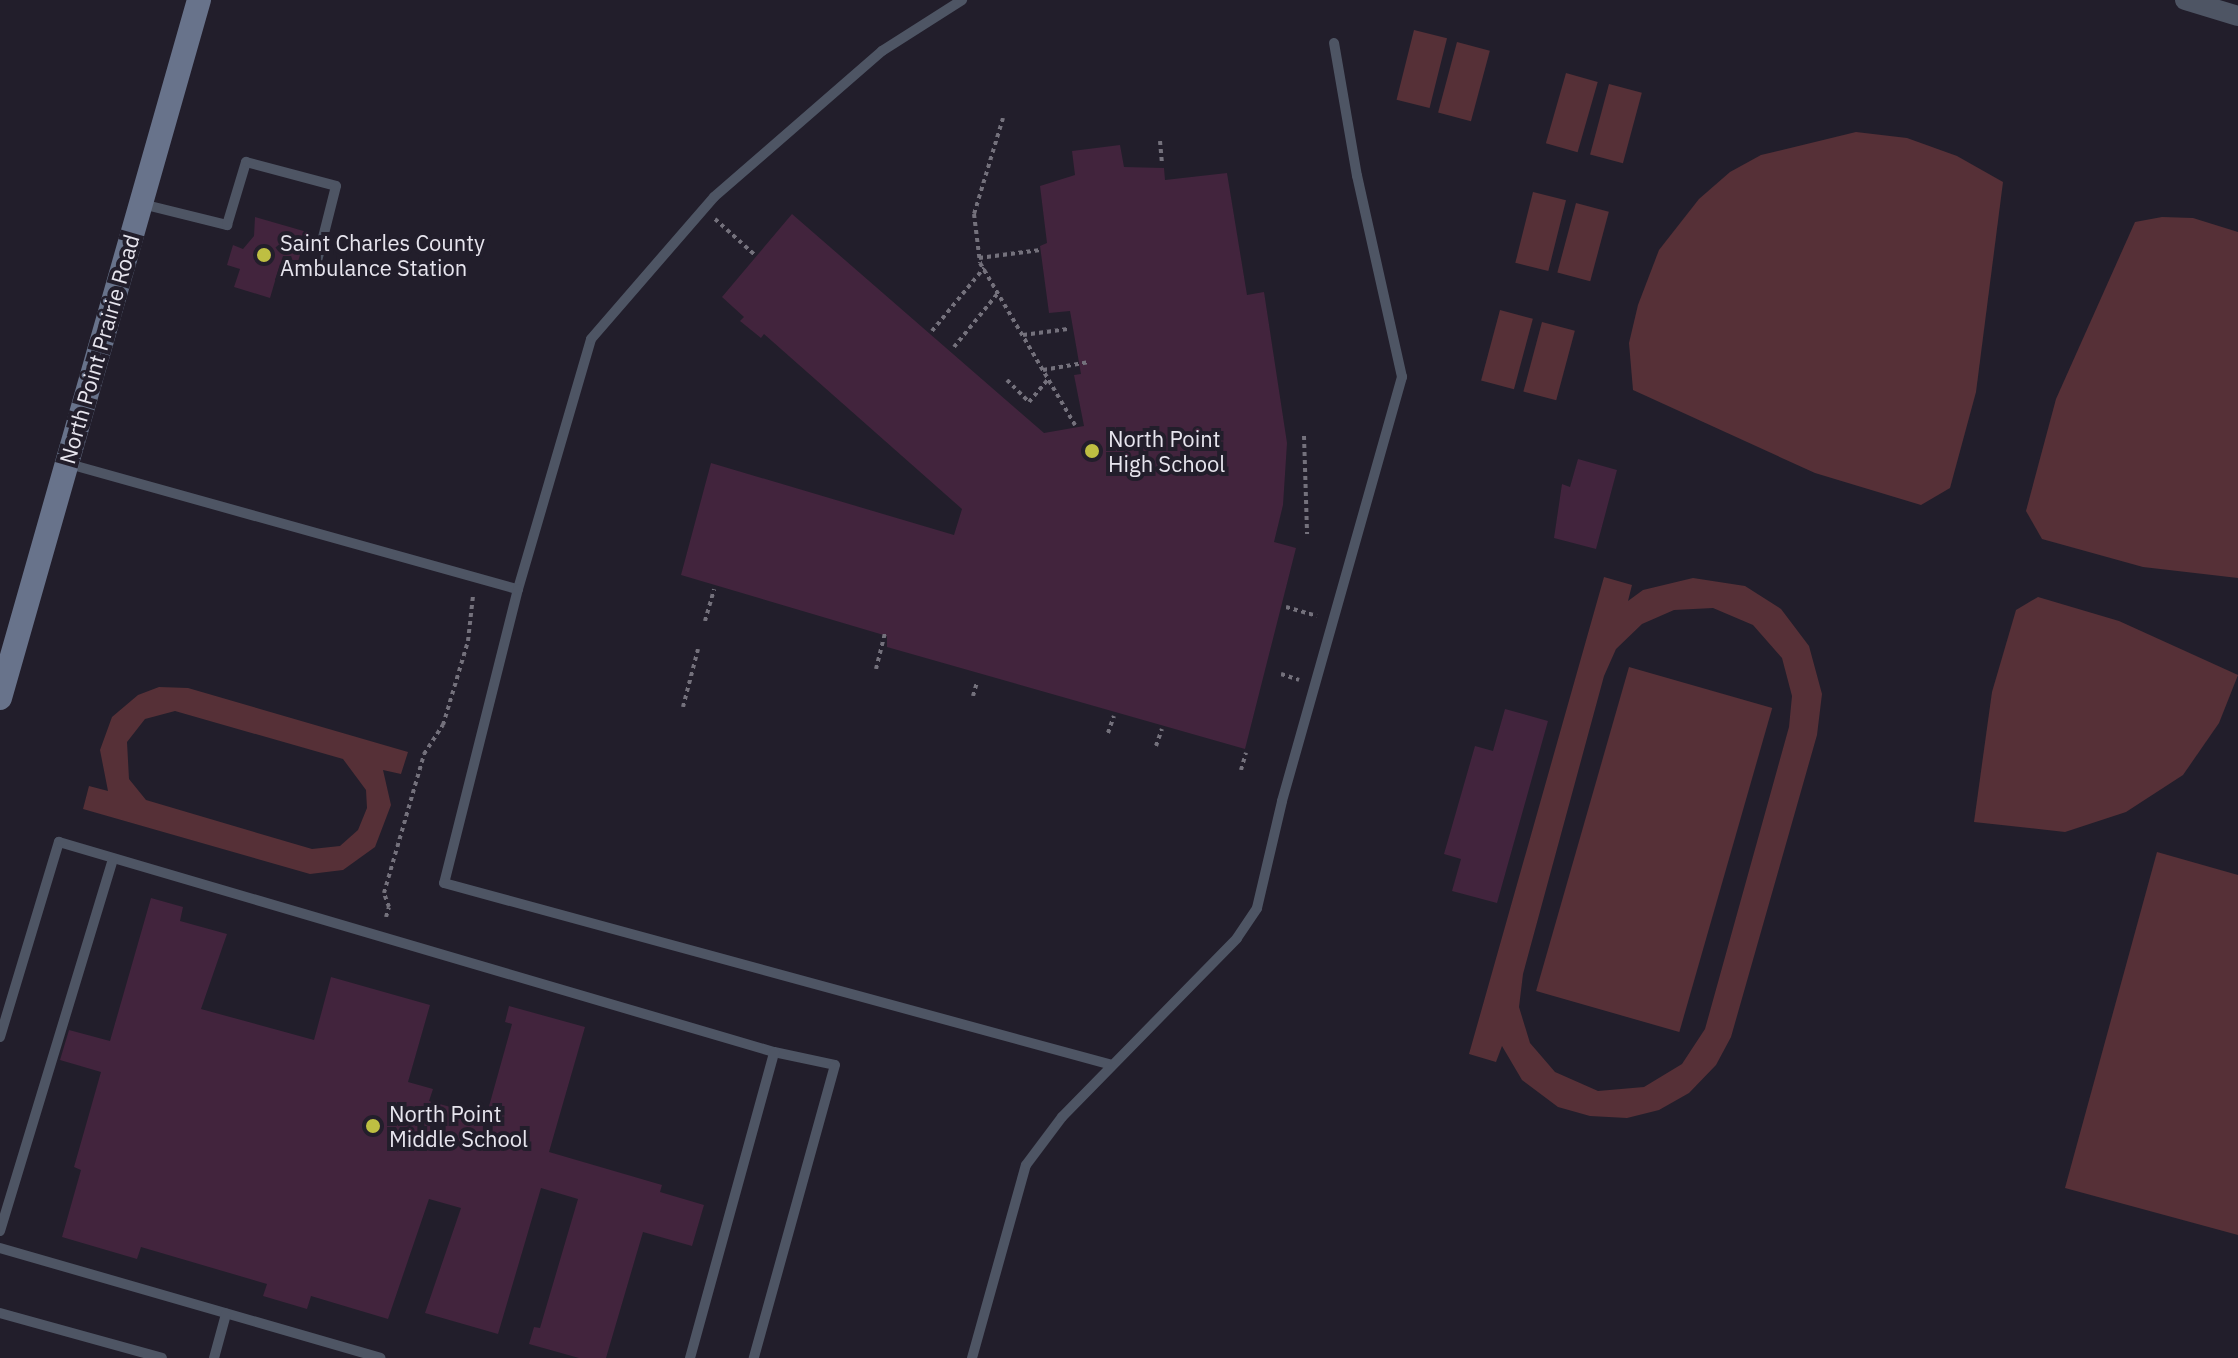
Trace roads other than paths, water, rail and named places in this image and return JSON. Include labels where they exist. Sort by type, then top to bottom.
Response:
[{"type":"street","name":"North Point Prairie Road","points":[[0,698],[199,0]]},
{"type":"street","points":[[2185,0],[2238,16]]},
{"type":"lane","points":[[962,0],[882,51],[714,197],[591,339],[518,589],[444,883],[1112,1065]]},
{"type":"lane","points":[[972,1358],[1026,1165],[1062,1117],[1237,938],[1257,908],[1282,801],[1402,377],[1357,176],[1334,43]]},
{"type":"lane","points":[[140,204],[227,225],[246,162],[336,186],[316,265]]},
{"type":"lane","points":[[67,463],[518,589]]},
{"type":"lane","points":[[0,1037],[59,842],[774,1052],[835,1065],[754,1358]]},
{"type":"lane","points":[[0,1231],[113,859]]},
{"type":"lane","points":[[690,1358],[774,1052]]},
{"type":"lane","points":[[0,1248],[380,1358]]},
{"type":"lane","points":[[0,1313],[162,1358]]},
{"type":"lane","points":[[214,1358],[226,1314]]},
{"type":"place","name":"Saint Charles County Ambulance Station","points":[[264,255]]},
{"type":"place","name":"North Point High School","points":[[1092,451]]},
{"type":"place","name":"North Point Middle School","points":[[373,1126]]}]
